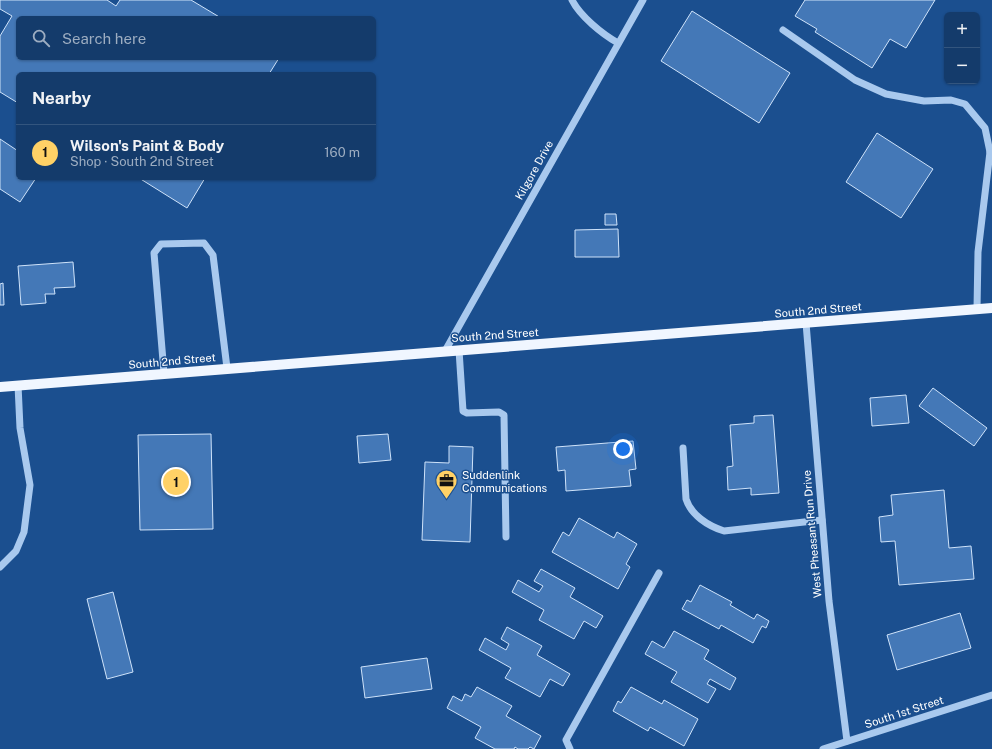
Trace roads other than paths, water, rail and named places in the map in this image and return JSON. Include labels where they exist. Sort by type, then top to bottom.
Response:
[{"type":"main road","name":"South 2nd Street","points":[[0,386],[992,308]]},
{"type":"street","points":[[572,0],[584,16],[601,32],[618,43]]},
{"type":"street","name":"Kilgore Drive","points":[[445,351],[643,0]]},
{"type":"street","points":[[783,30],[855,80],[886,94],[924,101],[951,100],[965,104],[986,128],[991,151],[978,252],[977,309]]},
{"type":"street","points":[[164,373],[154,253],[161,244],[204,242],[213,255],[227,368]]},
{"type":"street","name":"West Pheasant Run Drive","points":[[806,323],[829,601],[847,741]]},
{"type":"street","points":[[459,350],[463,411],[467,414],[499,412],[504,416],[506,537]]},
{"type":"street","points":[[0,567],[16,551],[24,532],[30,490],[20,428],[18,385]]},
{"type":"street","points":[[683,448],[686,499],[688,506],[705,522],[715,528],[724,531],[822,520]]},
{"type":"street","points":[[570,749],[566,740],[659,573]]},
{"type":"street","name":"South 1st Street","points":[[823,749],[992,695]]},
{"type":"place","name":"Wilson's Paint & Body","points":[[176,482]]},
{"type":"place","name":"Suddenlink Communications","points":[[447,500]]}]
